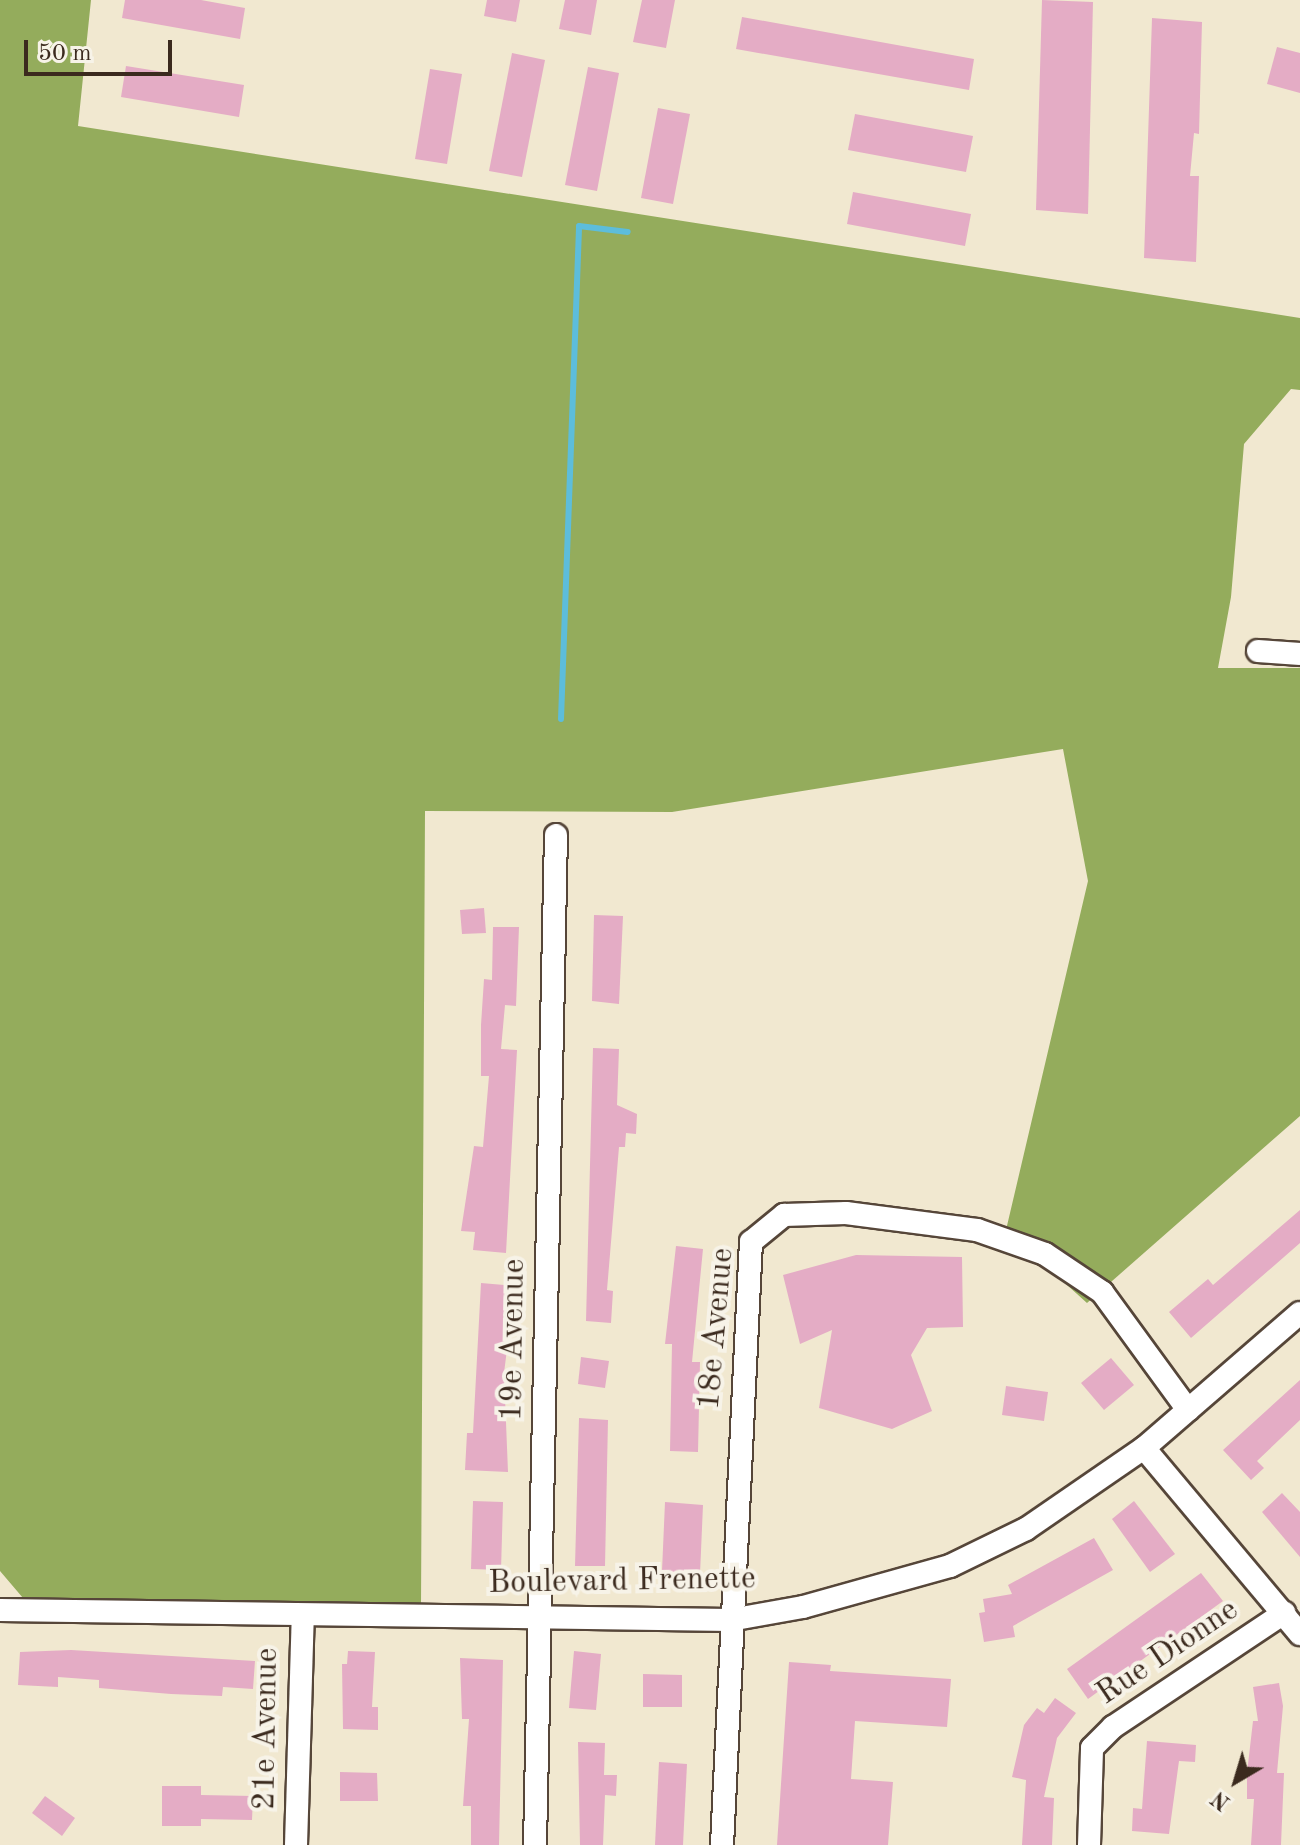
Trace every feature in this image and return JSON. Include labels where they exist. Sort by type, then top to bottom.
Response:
[{"type":"street","points":[[1258,651],[1300,654]]},
{"type":"street","name":"19e Avenue","points":[[535,1845],[556,835]]},
{"type":"street","name":"18e Avenue","points":[[722,1845],[730,1620],[751,1242],[784,1215],[846,1213],[977,1230],[1045,1254],[1102,1292],[1188,1410]]},
{"type":"street","name":"Boulevard Frenette","points":[[0,1610],[730,1620],[803,1607],[950,1566],[1026,1529],[1144,1448],[1300,1313]]},
{"type":"street","points":[[1144,1448],[1300,1634]]},
{"type":"street","name":"Rue Dionne","points":[[1089,1845],[1092,1748],[1113,1727],[1284,1613]]},
{"type":"street","name":"21e Avenue","points":[[296,1845],[303,1615]]},
{"type":"green space","points":[[0,0],[91,0],[78,126],[1300,318],[1300,390],[1291,389],[1244,444],[1231,597],[1218,668],[1300,668],[1300,1116],[1087,1303],[1006,1230],[1088,881],[1063,749],[672,812],[425,811],[421,1609],[23,1598],[0,1571]]},
{"type":"building","points":[[125,0],[201,0],[245,8],[240,39],[122,18]]},
{"type":"building","points":[[487,0],[520,0],[516,22],[484,16]]},
{"type":"building","points":[[565,0],[597,0],[591,35],[559,29]]},
{"type":"building","points":[[642,0],[675,0],[666,48],[633,42]]},
{"type":"building","points":[[1042,0],[1093,2],[1088,214],[1036,210]]},
{"type":"building","points":[[742,17],[974,59],[969,90],[736,49]]},
{"type":"building","points":[[1152,18],[1202,22],[1199,134],[1194,133],[1190,176],[1199,176],[1196,262],[1144,258]]},
{"type":"building","points":[[1277,47],[1300,53],[1300,93],[1267,84]]},
{"type":"building","points":[[512,53],[545,60],[522,177],[489,171]]},
{"type":"building","points":[[126,66],[244,85],[239,117],[121,97]]},
{"type":"building","points":[[588,67],[619,73],[597,191],[565,185]]},
{"type":"building","points":[[430,69],[462,74],[447,164],[415,159]]},
{"type":"building","points":[[658,108],[690,114],[673,204],[641,198]]},
{"type":"building","points":[[855,114],[973,136],[966,172],[848,150]]},
{"type":"building","points":[[853,192],[971,214],[965,246],[847,224]]},
{"type":"building","points":[[484,908],[486,933],[462,934],[460,910]]},
{"type":"building","points":[[594,915],[623,916],[619,1004],[592,1001]]},
{"type":"building","points":[[493,927],[519,927],[516,1006],[505,1005],[501,1049],[517,1050],[506,1253],[473,1250],[475,1232],[461,1231],[474,1146],[483,1147],[489,1076],[481,1076],[481,1025],[484,979],[492,980]]},
{"type":"building","points":[[593,1048],[619,1049],[617,1105],[637,1114],[636,1134],[626,1133],[625,1147],[619,1147],[607,1290],[613,1291],[611,1323],[586,1321]]},
{"type":"building","points":[[1300,1210],[1300,1243],[1191,1338],[1169,1312],[1208,1279],[1213,1285]]},
{"type":"building","points":[[676,1246],[703,1249],[692,1362],[700,1362],[698,1452],[670,1451],[672,1344],[665,1344]]},
{"type":"building","points":[[856,1255],[962,1257],[963,1327],[927,1328],[911,1355],[932,1411],[892,1429],[819,1408],[832,1330],[800,1344],[783,1275]]},
{"type":"building","points":[[481,1283],[515,1286],[504,1373],[508,1472],[465,1470],[467,1433],[473,1433]]},
{"type":"building","points":[[581,1357],[609,1361],[605,1388],[578,1384]]},
{"type":"building","points":[[1111,1358],[1134,1385],[1104,1410],[1081,1383]]},
{"type":"building","points":[[1300,1380],[1300,1420],[1257,1461],[1264,1468],[1251,1480],[1223,1450]]},
{"type":"building","points":[[1006,1386],[1048,1392],[1044,1421],[1002,1415]]},
{"type":"building","points":[[579,1418],[608,1420],[605,1566],[575,1566]]},
{"type":"building","points":[[1282,1493],[1300,1512],[1300,1557],[1262,1512]]},
{"type":"building","points":[[473,1501],[503,1502],[501,1570],[471,1569]]},
{"type":"building","points":[[1134,1501],[1175,1554],[1150,1572],[1112,1519]]},
{"type":"building","points":[[665,1502],[703,1505],[700,1574],[662,1571]]},
{"type":"building","points":[[1094,1538],[1113,1570],[1013,1626],[1015,1637],[984,1642],[979,1613],[985,1612],[983,1599],[1012,1594],[1008,1585]]},
{"type":"building","points":[[1201,1573],[1223,1601],[1088,1699],[1067,1669]]},
{"type":"building","points":[[71,1650],[255,1661],[253,1689],[223,1687],[222,1696],[171,1694],[99,1688],[99,1680],[58,1677],[58,1687],[18,1685],[20,1652]]},
{"type":"building","points":[[348,1651],[375,1652],[372,1707],[378,1707],[378,1730],[343,1729],[342,1664],[347,1664]]},
{"type":"building","points":[[574,1651],[601,1654],[596,1710],[569,1708]]},
{"type":"building","points":[[460,1658],[503,1660],[499,1845],[471,1845],[471,1806],[463,1806],[469,1719],[462,1719]]},
{"type":"building","points":[[789,1662],[831,1665],[830,1671],[951,1679],[947,1727],[855,1721],[851,1779],[893,1782],[888,1845],[777,1845]]},
{"type":"building","points":[[643,1674],[682,1675],[682,1707],[643,1707]]},
{"type":"building","points":[[1279,1683],[1283,1706],[1277,1773],[1284,1773],[1281,1845],[1251,1845],[1254,1799],[1247,1799],[1247,1773],[1253,1721],[1258,1721],[1253,1687]]},
{"type":"building","points":[[1055,1698],[1076,1713],[1057,1738],[1044,1797],[1054,1798],[1052,1845],[1022,1845],[1026,1780],[1012,1777],[1024,1725],[1037,1708],[1044,1713]]},
{"type":"building","points":[[1147,1741],[1196,1745],[1195,1762],[1179,1761],[1169,1834],[1132,1831],[1133,1808],[1142,1809]]},
{"type":"building","points":[[578,1742],[605,1743],[604,1775],[617,1775],[616,1796],[605,1795],[603,1845],[580,1845]]},
{"type":"building","points":[[659,1762],[687,1764],[683,1845],[655,1845]]},
{"type":"building","points":[[340,1772],[377,1773],[378,1801],[340,1801]]},
{"type":"building","points":[[162,1786],[201,1786],[201,1795],[253,1796],[252,1820],[201,1819],[201,1826],[162,1826]]},
{"type":"building","points":[[45,1796],[75,1818],[62,1836],[32,1813]]},
{"type":"waterway","points":[[561,719],[579,226],[628,232]]}]
